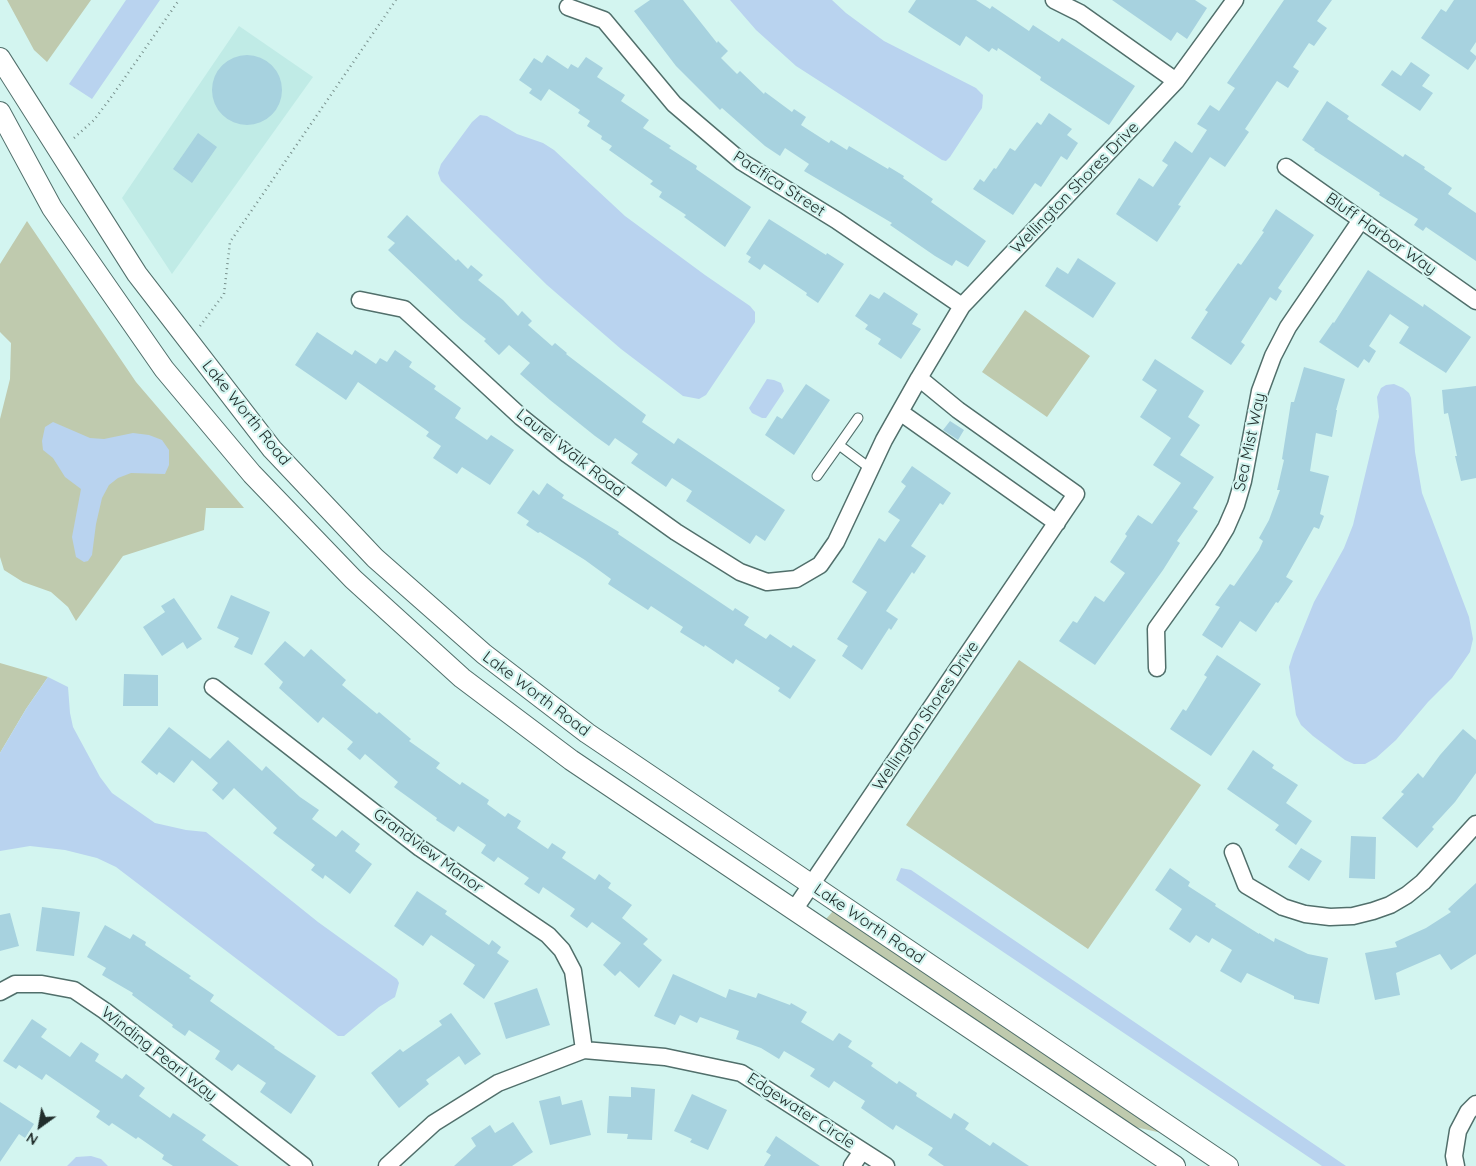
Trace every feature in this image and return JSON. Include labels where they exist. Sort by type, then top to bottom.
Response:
[{"type":"street","points":[[1054,0],[1080,13],[1176,81]]},
{"type":"street","name":"Wellington Shores Drive","points":[[796,579],[820,565],[836,542],[900,412],[962,306],[1176,81],[1235,0]]},
{"type":"street","name":"Pacifica Street","points":[[568,7],[604,20],[674,104],[742,162],[836,220],[962,306]]},
{"type":"street","name":"Lake Worth Road","points":[[0,58],[137,274],[272,448],[375,558],[484,654],[579,727],[1228,1166]]},
{"type":"street","name":"Lake Worth Road","points":[[0,112],[52,208],[164,368],[252,474],[353,579],[462,678],[571,760],[1174,1166]]},
{"type":"street","name":"Bluff Harbor Way","points":[[1286,167],[1476,301]]},
{"type":"street","name":"Sea Mist Way","points":[[1157,668],[1156,629],[1212,550],[1226,528],[1236,505],[1243,481],[1260,391],[1273,356],[1288,327],[1362,220]]},
{"type":"street","name":"Laurel Walk Road","points":[[360,300],[404,309],[544,435],[583,466],[676,532],[740,572],[766,582],[796,579]]},
{"type":"street","name":"Wellington Shores Drive","points":[[794,910],[1076,494],[958,410],[919,378]]},
{"type":"street","points":[[900,412],[1057,523]]},
{"type":"street","name":"Grandview Manor","points":[[213,686],[420,848],[548,934],[562,950],[573,971],[584,1050]]},
{"type":"street","points":[[1233,852],[1246,885],[1283,907],[1305,914],[1330,917],[1353,916],[1373,912],[1408,895],[1424,882],[1476,824]]},
{"type":"street","name":"Winding Pearl Way","points":[[0,992],[15,984],[42,984],[74,990],[304,1166]]},
{"type":"street","name":"Edgewater Circle","points":[[387,1166],[434,1123],[498,1083],[584,1050],[665,1056],[741,1073],[886,1166]]},
{"type":"street","points":[[1456,1166],[1454,1156],[1458,1131],[1468,1112],[1476,1104]]},
{"type":"street","points":[[852,1166],[862,1151]]},
{"type":"lane","points":[[817,476],[858,418]]},
{"type":"lane","points":[[839,445],[871,469]]},
{"type":"path","points":[[74,138],[94,120],[110,99],[179,0]]},
{"type":"path","points":[[200,326],[224,294],[230,242],[396,0]]},
{"type":"shaded area","points":[[126,0],[160,0],[92,99],[69,84]]},
{"type":"shaded area","points":[[730,0],[832,0],[846,13],[884,41],[976,88],[983,95],[982,108],[950,157],[946,161],[942,160],[796,66],[756,30]]},
{"type":"shaded area","points":[[239,26],[313,77],[172,274],[122,198]]},
{"type":"shaded area","points":[[480,115],[487,116],[517,134],[543,143],[554,150],[625,216],[750,306],[755,312],[755,322],[706,395],[699,399],[683,396],[621,349],[547,285],[441,181],[438,173],[441,164],[472,122]]},
{"type":"shaded area","points":[[767,379],[781,383],[784,391],[766,418],[762,418],[752,413],[749,408]]},
{"type":"shaded area","points":[[1394,384],[1403,388],[1409,393],[1411,398],[1415,452],[1422,493],[1469,617],[1473,639],[1470,652],[1452,678],[1428,702],[1396,740],[1376,758],[1365,764],[1354,764],[1345,760],[1301,725],[1296,715],[1289,667],[1314,602],[1344,548],[1353,525],[1379,417],[1377,397],[1381,388]]},
{"type":"shaded area","points":[[53,422],[90,438],[104,439],[133,433],[149,435],[162,440],[169,450],[169,465],[165,474],[131,473],[118,478],[109,485],[102,498],[92,555],[88,561],[84,562],[76,557],[72,537],[81,489],[65,477],[53,458],[43,450],[42,441],[45,427]]},
{"type":"shaded area","points":[[48,677],[68,687],[73,727],[100,777],[112,793],[155,823],[186,830],[206,832],[318,922],[397,979],[399,983],[395,997],[379,1007],[344,1036],[338,1036],[116,867],[97,858],[65,850],[30,846],[0,851],[0,753],[26,709]]},
{"type":"shaded area","points":[[901,868],[911,870],[1346,1166],[1322,1166],[896,880]]},
{"type":"shaded area","points":[[91,1156],[101,1159],[108,1166],[67,1166],[76,1157]]},
{"type":"green space","points":[[7,0],[91,0],[47,62],[34,50]]},
{"type":"green space","points":[[27,221],[136,382],[244,508],[206,508],[204,530],[123,556],[76,621],[68,607],[51,592],[23,582],[4,570],[0,557],[0,419],[10,379],[11,343],[0,332],[0,264]]},
{"type":"green space","points":[[1025,310],[1090,356],[1047,417],[982,372]]},
{"type":"green space","points":[[1019,660],[1201,785],[1088,949],[906,825]]},
{"type":"green space","points":[[0,663],[48,677],[26,709],[0,753]]},
{"type":"green space","points":[[834,910],[1162,1133],[1135,1127],[826,919]]},
{"type":"building","points":[[650,0],[683,0],[717,43],[718,41],[728,51],[721,58],[737,74],[740,71],[764,94],[765,92],[792,112],[794,109],[806,117],[801,125],[829,143],[831,140],[847,150],[849,146],[888,169],[889,167],[904,176],[903,178],[933,199],[931,202],[986,241],[968,267],[956,260],[952,266],[935,256],[890,225],[892,223],[804,171],[809,164],[785,148],[780,156],[765,146],[722,108],[720,110],[676,66],[634,11]]},
{"type":"building","points":[[916,0],[976,0],[990,9],[992,6],[1029,31],[1033,25],[1059,42],[1062,38],[1135,86],[1109,125],[1040,80],[1041,77],[998,48],[997,51],[992,48],[989,52],[966,36],[960,46],[932,28],[908,12]]},
{"type":"building","points":[[1112,0],[1195,0],[1207,8],[1187,39],[1177,32],[1171,41]]},
{"type":"building","points":[[1284,0],[1332,0],[1317,21],[1327,28],[1314,46],[1309,43],[1293,67],[1299,71],[1288,88],[1277,81],[1245,129],[1249,132],[1225,167],[1210,157],[1178,205],[1181,206],[1157,242],[1116,214],[1139,178],[1153,187],[1168,165],[1162,161],[1175,141],[1192,153],[1207,130],[1197,124],[1210,105],[1219,111],[1235,88],[1227,83]]},
{"type":"building","points":[[1454,0],[1476,0],[1476,42],[1470,51],[1476,56],[1476,59],[1468,70],[1421,38],[1441,9],[1446,12]]},
{"type":"building","points":[[247,55],[260,58],[272,65],[279,77],[282,90],[279,103],[272,115],[260,122],[247,125],[234,122],[222,115],[215,103],[212,90],[215,77],[222,65],[234,58]]},
{"type":"building","points":[[547,55],[568,69],[571,64],[578,68],[586,57],[603,68],[597,77],[625,95],[621,101],[649,120],[643,128],[671,146],[669,148],[697,166],[696,169],[751,207],[725,247],[684,217],[686,215],[659,197],[662,192],[650,184],[653,181],[609,150],[612,146],[601,139],[602,136],[587,126],[590,121],[578,113],[580,110],[549,89],[541,101],[529,93],[532,89],[519,80],[534,58],[542,63]]},
{"type":"building","points":[[1411,62],[1430,75],[1422,86],[1433,93],[1420,111],[1381,85],[1392,70],[1401,76]]},
{"type":"building","points":[[1327,101],[1349,116],[1347,119],[1403,157],[1405,154],[1425,167],[1424,169],[1452,188],[1448,194],[1476,213],[1476,261],[1426,227],[1423,231],[1414,225],[1418,219],[1379,195],[1380,193],[1314,150],[1302,140]]},
{"type":"building","points":[[1049,113],[1072,129],[1067,135],[1078,143],[1067,160],[1061,156],[1041,187],[1035,183],[1013,215],[973,189],[980,179],[984,182],[994,168],[996,169],[1010,148],[1015,151],[1037,122],[1041,125]]},
{"type":"building","points":[[198,133],[217,147],[192,183],[173,169]]},
{"type":"building","points":[[1276,209],[1314,235],[1278,288],[1282,291],[1276,301],[1270,297],[1241,342],[1245,345],[1231,365],[1191,338],[1208,312],[1205,310],[1238,263],[1241,265],[1264,232],[1262,231]]},
{"type":"building","points":[[407,215],[456,261],[458,259],[468,269],[471,265],[483,275],[478,280],[503,300],[518,316],[522,311],[532,321],[528,325],[552,346],[555,343],[566,354],[646,415],[642,422],[674,444],[678,438],[785,510],[765,541],[756,535],[750,544],[686,501],[692,491],[672,478],[666,487],[631,463],[638,454],[615,438],[609,446],[595,436],[520,374],[530,363],[509,345],[499,355],[484,341],[486,339],[461,319],[388,250],[395,243],[387,237]]},
{"type":"building","points":[[769,219],[826,255],[827,253],[844,264],[818,303],[806,295],[807,293],[764,264],[760,270],[748,262],[751,257],[746,254]]},
{"type":"building","points":[[1078,258],[1116,283],[1093,318],[1045,286],[1057,267],[1068,274]]},
{"type":"building","points":[[1368,270],[1423,307],[1424,304],[1471,337],[1446,373],[1399,343],[1409,327],[1390,314],[1369,346],[1376,351],[1369,363],[1364,359],[1358,368],[1319,342],[1334,323]]},
{"type":"building","points":[[884,292],[918,314],[912,324],[921,329],[901,359],[878,344],[881,339],[865,329],[868,325],[855,316],[870,294],[879,299]]},
{"type":"building","points":[[317,332],[352,355],[355,350],[376,364],[380,358],[387,362],[395,350],[412,362],[409,367],[436,386],[434,389],[461,408],[455,418],[487,440],[491,435],[514,450],[490,485],[462,467],[457,474],[433,458],[441,446],[426,436],[429,432],[358,382],[346,400],[295,365]]},
{"type":"building","points":[[1155,359],[1204,391],[1188,417],[1200,425],[1180,455],[1214,477],[1193,508],[1198,511],[1177,541],[1180,543],[1163,570],[1095,665],[1059,641],[1073,621],[1077,623],[1095,596],[1104,602],[1125,573],[1110,562],[1138,515],[1152,524],[1181,483],[1153,465],[1171,438],[1140,417],[1157,390],[1142,380]]},
{"type":"building","points":[[1304,367],[1345,379],[1336,410],[1332,437],[1316,433],[1310,471],[1329,476],[1320,514],[1324,516],[1319,529],[1314,527],[1286,577],[1293,581],[1256,632],[1240,621],[1222,648],[1202,635],[1220,607],[1215,605],[1230,584],[1234,586],[1259,550],[1263,541],[1259,538],[1269,520],[1280,490],[1277,490],[1284,460],[1282,459],[1291,402],[1294,402]]},
{"type":"building","points":[[806,384],[830,400],[794,455],[765,435],[777,416],[782,419]]},
{"type":"building","points":[[1476,386],[1476,478],[1461,481],[1448,413],[1444,414],[1442,390]]},
{"type":"building","points":[[950,421],[964,430],[958,440],[943,430]]},
{"type":"building","points":[[912,466],[951,493],[943,505],[940,503],[911,546],[926,556],[914,574],[912,572],[886,611],[898,619],[891,630],[889,628],[862,670],[842,656],[848,646],[837,639],[867,592],[852,582],[879,538],[885,542],[900,520],[888,512],[906,486],[901,482]]},
{"type":"building","points":[[547,483],[564,495],[562,498],[619,532],[618,534],[733,611],[735,608],[749,617],[744,625],[766,639],[770,634],[791,648],[793,645],[816,660],[790,699],[778,691],[780,688],[736,659],[733,664],[705,645],[704,647],[680,632],[683,627],[651,606],[648,610],[634,601],[608,584],[611,579],[585,560],[526,525],[529,521],[517,513],[533,490],[539,495]]},
{"type":"building","points":[[231,595],[270,612],[252,655],[234,647],[239,638],[217,628]]},
{"type":"building","points":[[174,598],[202,639],[187,649],[183,642],[162,656],[143,627],[165,612],[161,606]]},
{"type":"building","points":[[285,641],[304,657],[311,649],[346,680],[342,685],[377,714],[379,712],[411,739],[409,741],[440,763],[436,768],[460,785],[462,782],[489,800],[487,804],[505,817],[508,813],[521,821],[517,828],[548,849],[552,843],[566,852],[562,858],[595,880],[599,874],[611,883],[608,888],[632,905],[622,918],[648,939],[643,944],[662,960],[639,988],[620,971],[615,976],[603,965],[621,943],[592,922],[587,928],[570,916],[575,909],[543,887],[539,894],[524,884],[529,878],[498,857],[494,862],[481,853],[486,845],[458,826],[454,832],[436,820],[437,818],[394,787],[398,782],[365,754],[360,760],[347,749],[353,742],[323,717],[318,723],[279,688],[283,682],[264,664]]},
{"type":"building","points":[[1217,655],[1261,684],[1211,756],[1170,729],[1183,709],[1186,711],[1207,677],[1204,675]]},
{"type":"building","points":[[124,674],[158,675],[158,706],[123,706]]},
{"type":"building","points":[[169,727],[210,759],[228,740],[262,771],[266,766],[300,797],[319,810],[312,819],[336,837],[342,830],[360,844],[355,851],[372,864],[350,894],[325,875],[323,879],[311,870],[315,865],[273,833],[277,828],[234,788],[223,800],[212,790],[218,783],[192,760],[174,783],[159,772],[157,775],[141,762]]},
{"type":"building","points":[[1463,729],[1476,740],[1476,773],[1455,802],[1432,827],[1434,829],[1417,848],[1382,818],[1404,794],[1401,792],[1418,773],[1423,778]]},
{"type":"building","points":[[1253,750],[1274,765],[1272,768],[1298,785],[1286,803],[1312,821],[1296,845],[1275,830],[1279,825],[1227,789]]},
{"type":"building","points":[[1351,836],[1376,837],[1375,879],[1349,878]]},
{"type":"building","points":[[1301,848],[1322,861],[1309,881],[1288,867]]},
{"type":"building","points":[[1170,868],[1190,882],[1188,886],[1259,934],[1274,942],[1275,938],[1308,954],[1328,958],[1319,1004],[1294,999],[1294,996],[1247,973],[1241,983],[1220,971],[1232,950],[1212,938],[1209,943],[1196,935],[1190,943],[1169,929],[1182,909],[1155,890]]},
{"type":"building","points":[[1476,883],[1476,954],[1451,970],[1440,954],[1396,973],[1400,995],[1375,1000],[1365,953],[1397,947],[1395,942],[1426,928],[1451,912],[1448,909]]},
{"type":"building","points":[[417,891],[447,911],[445,914],[489,945],[492,940],[501,947],[497,953],[509,961],[484,999],[463,984],[475,965],[431,935],[423,946],[394,926]]},
{"type":"building","points":[[42,907],[80,912],[74,956],[36,951]]},
{"type":"building","points":[[10,913],[19,946],[0,951],[0,915]]},
{"type":"building","points":[[105,925],[130,939],[133,934],[146,942],[145,945],[191,976],[189,978],[214,995],[210,1001],[316,1076],[291,1114],[260,1092],[266,1083],[238,1064],[232,1071],[215,1059],[220,1051],[189,1030],[185,1036],[132,995],[133,993],[102,975],[106,968],[87,957]]},
{"type":"building","points":[[673,974],[726,998],[729,989],[756,998],[758,993],[790,1005],[791,1003],[807,1012],[801,1022],[833,1041],[839,1033],[852,1041],[848,1047],[873,1063],[871,1066],[897,1084],[899,1081],[917,1093],[916,1096],[951,1119],[954,1113],[969,1123],[965,1129],[990,1146],[993,1142],[1029,1166],[944,1166],[928,1155],[933,1148],[896,1125],[893,1130],[861,1108],[865,1101],[834,1081],[829,1088],[810,1076],[815,1069],[784,1051],[779,1059],[761,1048],[736,1039],[739,1031],[700,1017],[697,1023],[680,1015],[675,1025],[654,1016]]},
{"type":"building","points":[[537,988],[550,1025],[506,1039],[494,1003]]},
{"type":"building","points":[[451,1013],[481,1054],[465,1065],[459,1056],[426,1080],[429,1084],[399,1108],[371,1073],[400,1049],[403,1052],[442,1025],[439,1021]]},
{"type":"building","points":[[32,1019],[47,1029],[41,1037],[70,1057],[81,1042],[99,1054],[95,1061],[122,1079],[126,1074],[145,1088],[139,1096],[170,1118],[173,1113],[206,1135],[202,1140],[239,1166],[173,1166],[162,1159],[164,1155],[138,1137],[136,1139],[112,1123],[109,1126],[96,1117],[100,1111],[46,1074],[42,1080],[19,1065],[16,1069],[3,1061]]},
{"type":"building","points":[[631,1087],[655,1089],[652,1140],[627,1139],[628,1134],[607,1133],[609,1096],[631,1097]]},
{"type":"building","points":[[692,1094],[727,1110],[708,1150],[690,1142],[692,1139],[674,1131]]},
{"type":"building","points":[[560,1096],[562,1105],[582,1100],[591,1135],[550,1145],[539,1101]]},
{"type":"building","points":[[0,1102],[34,1124],[25,1138],[19,1134],[0,1162]]},
{"type":"building","points":[[513,1122],[533,1152],[512,1166],[454,1166],[476,1146],[471,1138],[490,1125],[495,1133]]},
{"type":"building","points":[[776,1136],[820,1166],[764,1166],[771,1155],[766,1152]]}]
